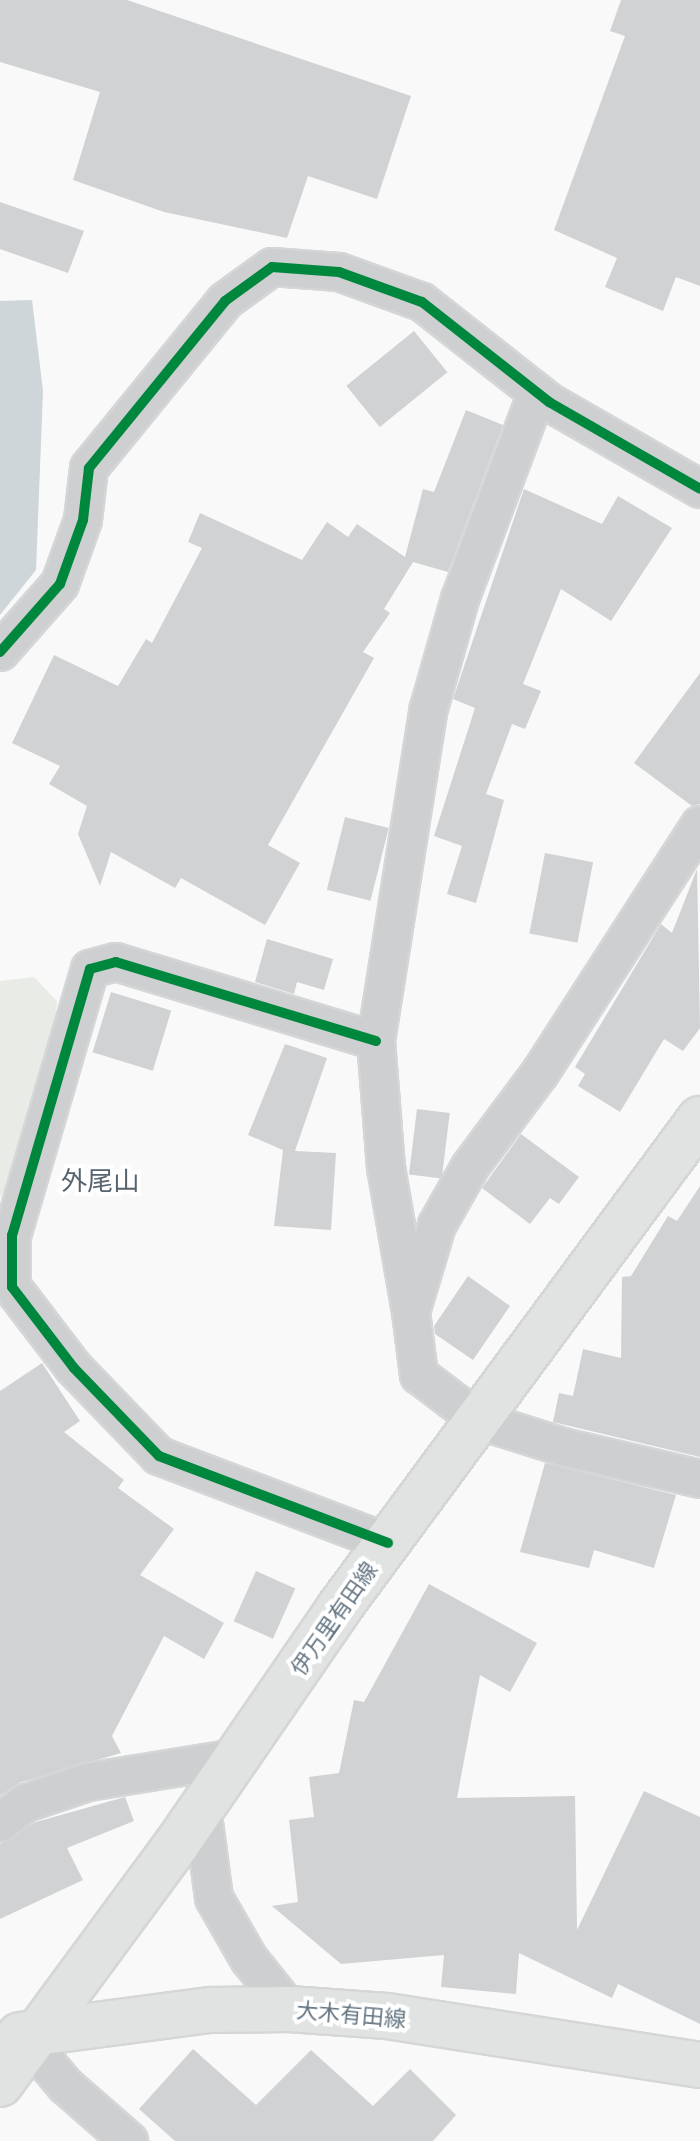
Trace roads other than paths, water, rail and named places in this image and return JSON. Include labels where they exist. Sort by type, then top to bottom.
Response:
[{"type":"main road","name":"伊万里有田線","points":[[0,2084],[19,2035],[202,1808],[388,1543],[700,1119]]},
{"type":"main road","name":"大木有田線","points":[[19,2035],[185,2013],[289,2009],[387,2016],[700,2065]]},
{"type":"street","points":[[0,652],[60,584],[83,520],[89,468],[225,301],[272,267],[339,272],[422,302],[537,393],[700,489]]},
{"type":"street","points":[[537,393],[460,599],[429,708],[376,1041],[386,1168],[419,1375],[478,1420],[563,1447],[700,1479]]},
{"type":"street","points":[[411,1312],[437,1225],[470,1167],[540,1073],[700,825]]},
{"type":"street","points":[[376,1041],[116,962],[90,969],[12,1235],[12,1287],[74,1368],[159,1456],[388,1543]]},
{"type":"street","points":[[0,1823],[26,1803],[88,1782],[237,1758]]},
{"type":"street","points":[[202,1808],[214,1898],[249,1959],[289,2009]]},
{"type":"street","points":[[19,2035],[66,2086],[129,2141]]},
{"type":"district","name":"外尾山","points":[[100,1181]]}]
